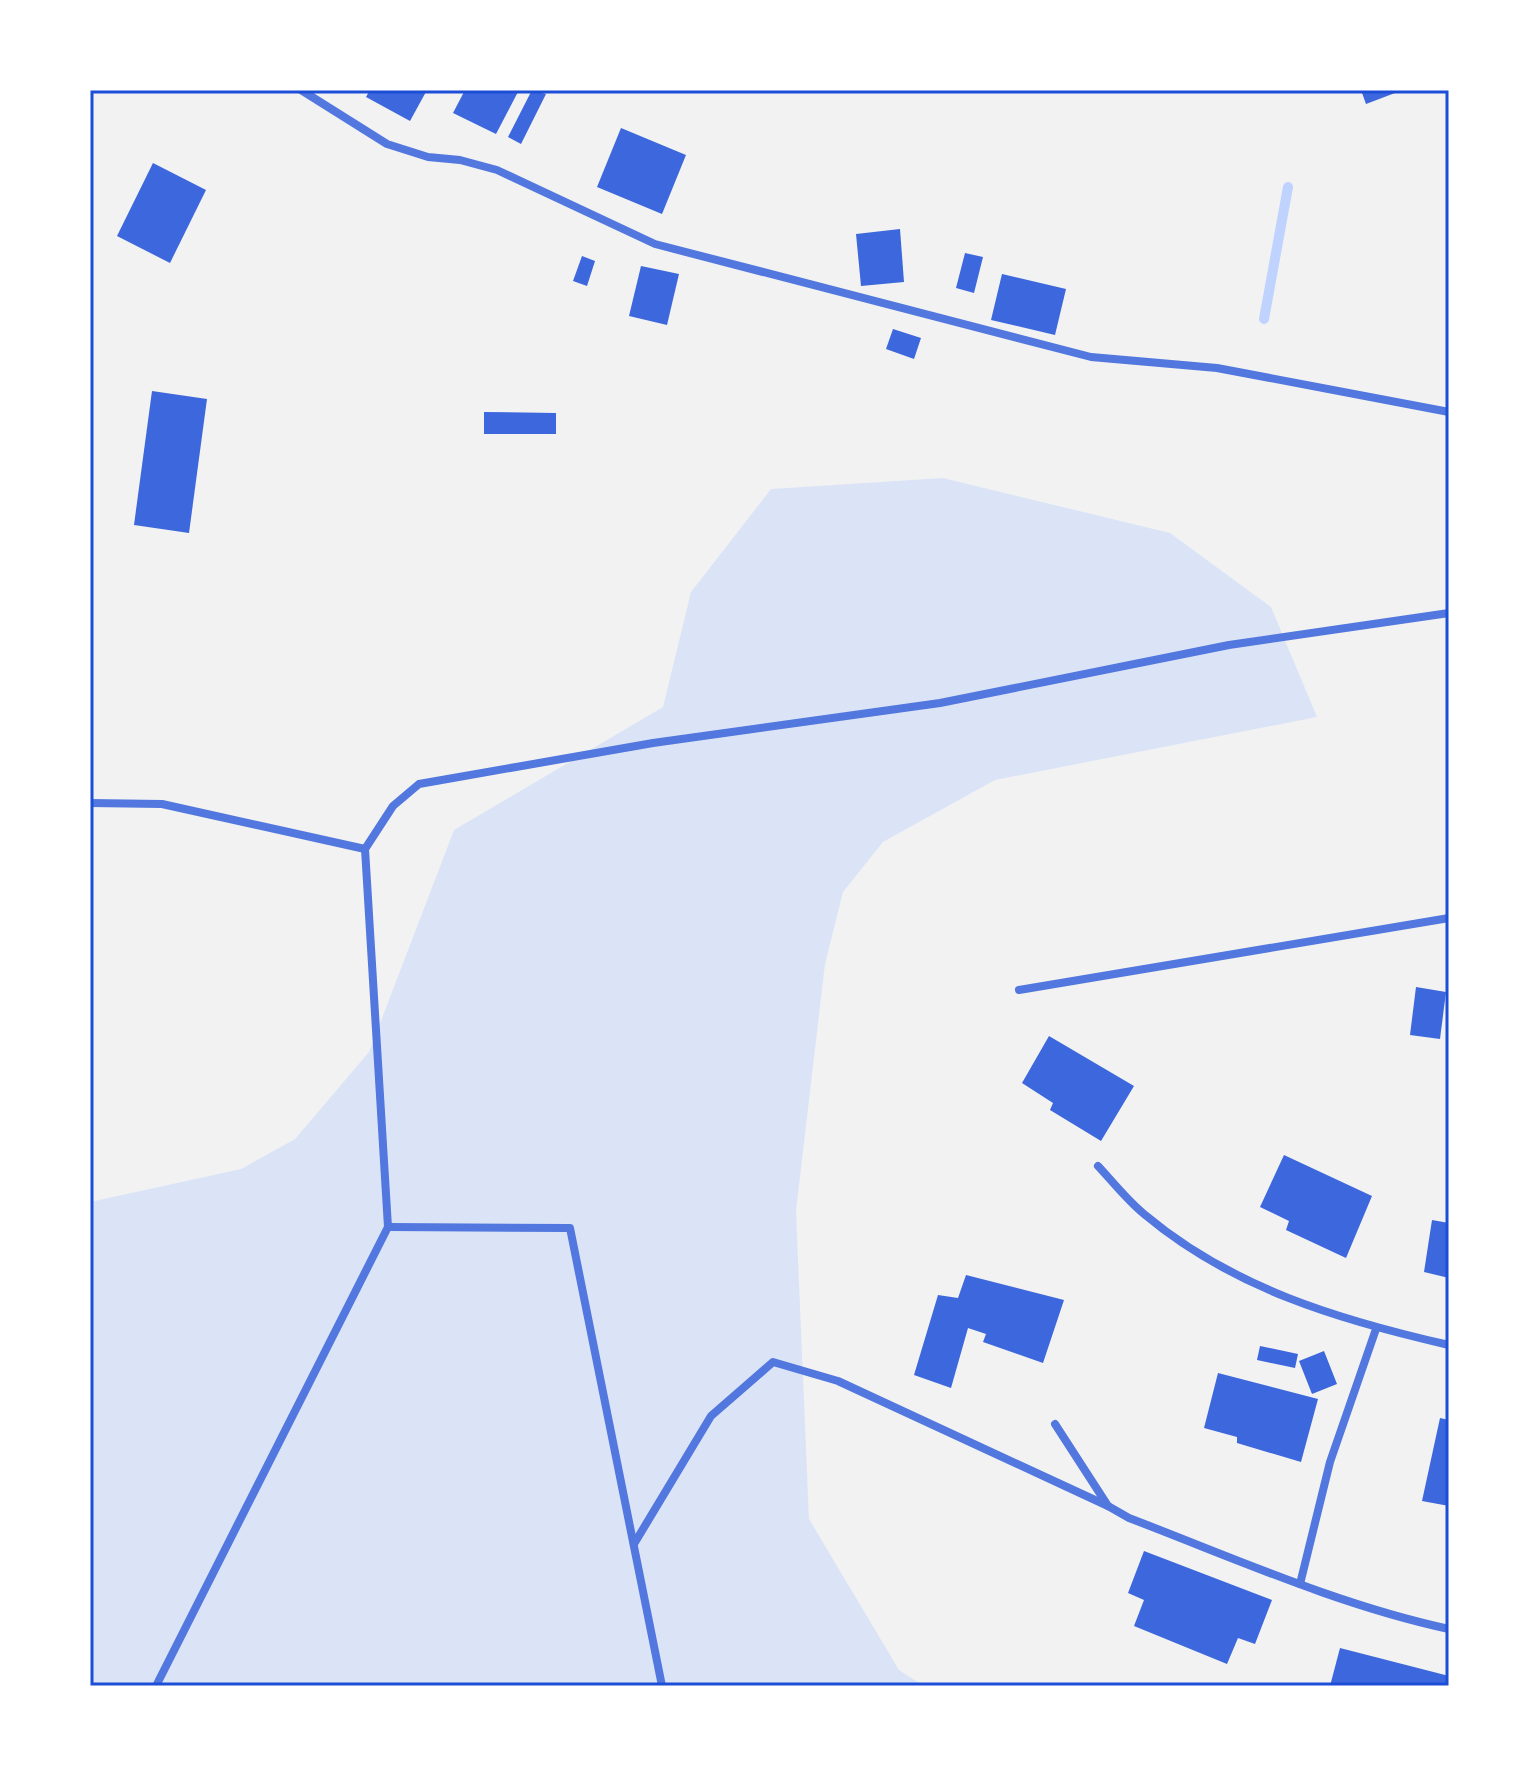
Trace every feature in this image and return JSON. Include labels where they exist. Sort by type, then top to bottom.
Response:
[{"type":"street","points":[[301,90],[387,144],[428,157],[460,160],[497,170],[655,244],[1091,357],[1217,368],[1449,412]]},
{"type":"street","points":[[156,1686],[388,1227],[365,849],[393,806],[419,784],[653,743],[940,703],[1229,645],[1449,613]]},
{"type":"street","points":[[90,803],[162,804],[365,849]]},
{"type":"street","points":[[1019,990],[1449,918]]},
{"type":"street","points":[[1098,1166],[1141,1212],[1231,1275],[1376,1329],[1449,1345]]},
{"type":"street","points":[[388,1227],[570,1228],[662,1686]]},
{"type":"street","points":[[1300,1584],[1330,1462],[1376,1329]]},
{"type":"street","points":[[634,1545],[711,1416],[773,1362],[838,1381],[1129,1518],[1300,1584],[1404,1619],[1449,1629]]},
{"type":"street","points":[[1055,1424],[1108,1506]]},
{"type":"shaded area","points":[[943,478],[1170,533],[1271,607],[1317,717],[995,780],[883,842],[843,892],[825,964],[796,1211],[809,1519],[899,1670],[924,1686],[90,1686],[90,1202],[241,1169],[295,1139],[369,1052],[454,830],[663,707],[691,592],[771,489]]},
{"type":"building","points":[[370,90],[427,90],[410,121],[366,97]]},
{"type":"building","points":[[465,90],[519,90],[496,134],[453,113]]},
{"type":"building","points":[[532,90],[546,94],[521,144],[508,137]]},
{"type":"building","points":[[1361,90],[1394,90],[1395,93],[1366,104]]},
{"type":"building","points":[[621,128],[686,155],[662,214],[597,187]]},
{"type":"building","points":[[153,163],[206,190],[170,263],[117,236]]},
{"type":"building","points":[[900,229],[904,282],[861,286],[856,234]]},
{"type":"building","points":[[965,253],[983,257],[974,293],[956,288]]},
{"type":"building","points":[[582,256],[595,261],[587,286],[573,281]]},
{"type":"building","points":[[641,266],[679,274],[667,325],[629,316]]},
{"type":"building","points":[[1002,274],[1066,289],[1055,335],[991,320]]},
{"type":"building","points":[[893,329],[921,338],[914,359],[886,349]]},
{"type":"building","points":[[152,391],[207,399],[189,533],[134,525]]},
{"type":"building","points":[[484,412],[556,413],[556,434],[484,434]]},
{"type":"building","points":[[1416,987],[1446,992],[1440,1039],[1410,1035]]},
{"type":"building","points":[[1049,1036],[1134,1086],[1101,1141],[1050,1110],[1053,1103],[1022,1083]]},
{"type":"building","points":[[1284,1155],[1372,1196],[1346,1258],[1286,1230],[1289,1221],[1260,1207]]},
{"type":"building","points":[[1432,1220],[1449,1223],[1449,1278],[1424,1272]]},
{"type":"building","points":[[966,1275],[1064,1300],[1043,1363],[983,1342],[986,1334],[968,1328],[951,1388],[914,1375],[938,1295],[958,1298]]},
{"type":"building","points":[[1260,1346],[1298,1354],[1295,1368],[1257,1360]]},
{"type":"building","points":[[1324,1351],[1337,1384],[1312,1394],[1299,1361]]},
{"type":"building","points":[[1218,1373],[1318,1399],[1301,1462],[1237,1443],[1237,1437],[1204,1428]]},
{"type":"building","points":[[1440,1418],[1449,1420],[1449,1506],[1422,1501]]},
{"type":"building","points":[[1144,1551],[1272,1600],[1255,1644],[1238,1638],[1227,1664],[1134,1626],[1144,1600],[1128,1593]]},
{"type":"building","points":[[1340,1648],[1449,1676],[1449,1686],[1330,1686]]},
{"type":"waterway","points":[[1264,319],[1288,187]]}]
